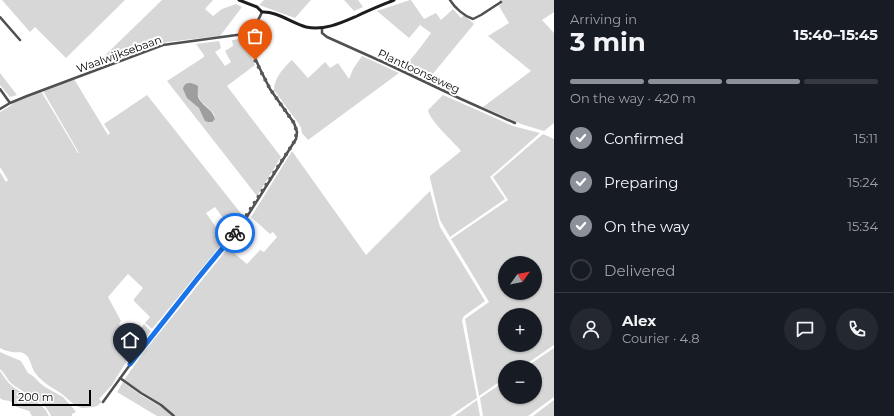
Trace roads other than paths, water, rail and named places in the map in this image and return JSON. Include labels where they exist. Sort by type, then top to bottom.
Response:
[{"type":"street","points":[[239,0],[257,7],[262,12],[269,12],[304,26],[314,28],[322,28],[338,24],[394,0]]},
{"type":"street","points":[[450,0],[455,7],[473,19],[501,2]]},
{"type":"street","points":[[103,402],[164,320],[238,231],[296,139],[297,132],[294,123],[270,89],[244,34],[251,30],[256,24],[262,12]]},
{"type":"street","points":[[0,17],[20,40]]},
{"type":"street","name":"Plantloonseweg","points":[[322,28],[322,33],[327,37],[515,123]]},
{"type":"street","name":"Waalwijksebaan","points":[[0,108],[163,46],[244,34]]},
{"type":"street","points":[[0,89],[10,103]]},
{"type":"street","points":[[120,378],[141,394],[162,405],[174,416]]}]
